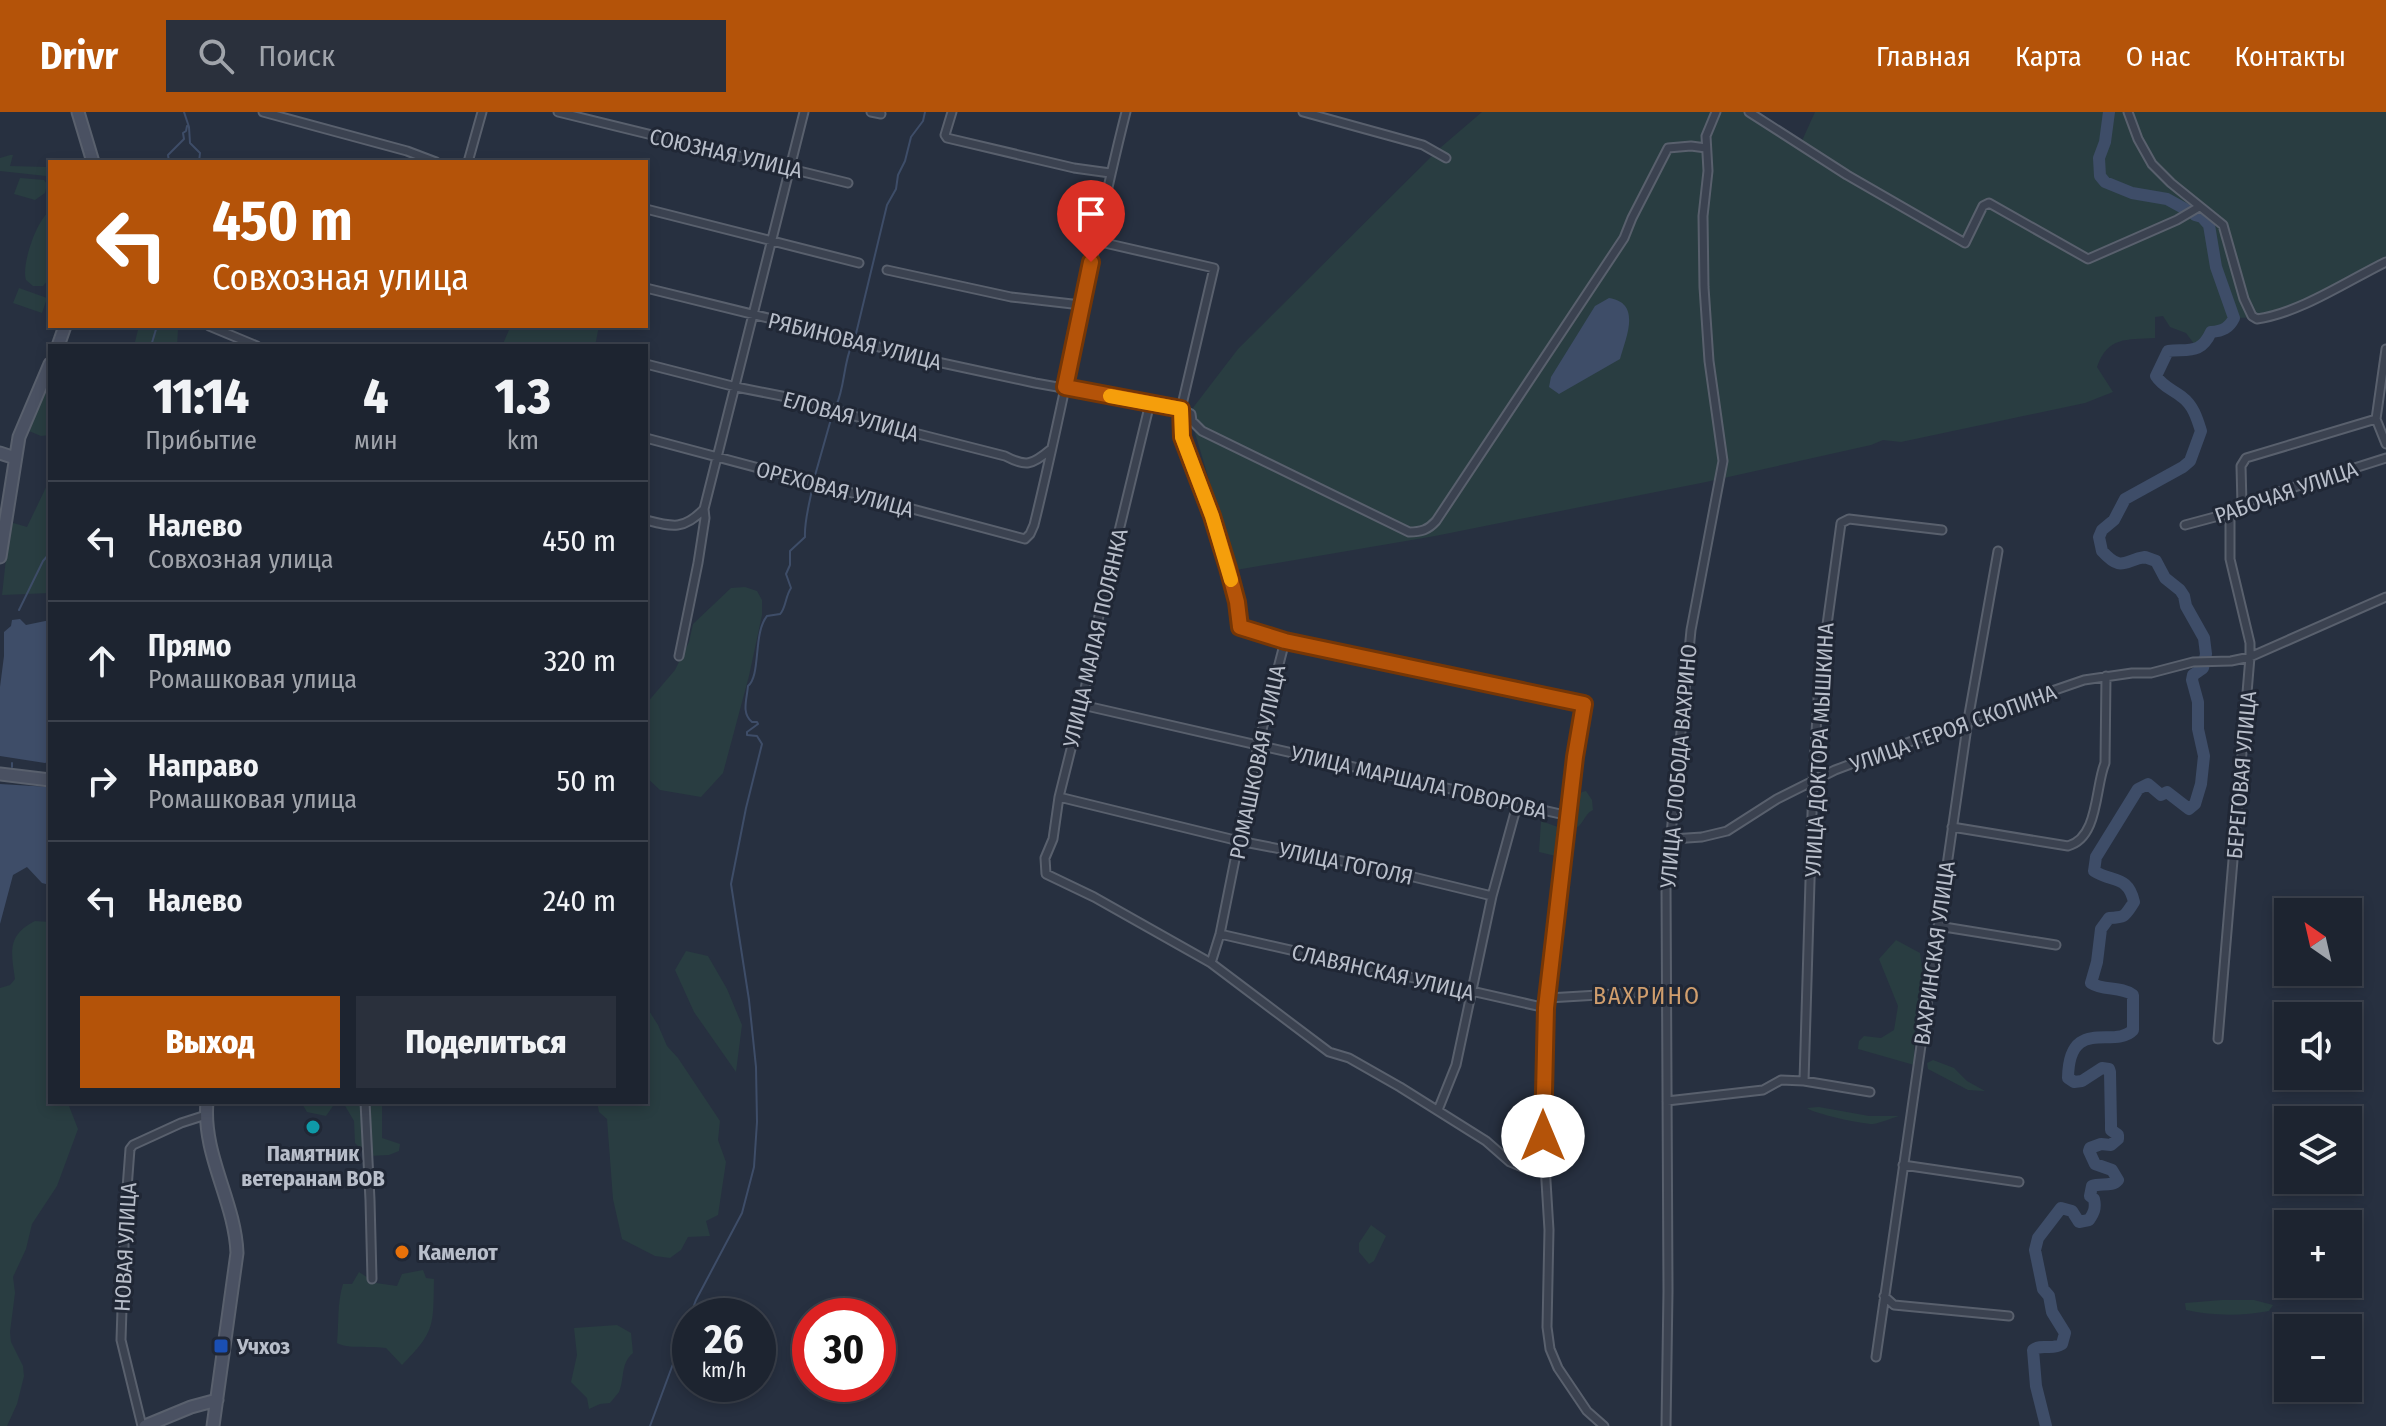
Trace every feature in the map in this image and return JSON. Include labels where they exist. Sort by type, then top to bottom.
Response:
[{"type":"main road","points":[[78,112],[92,160]]},
{"type":"main road","points":[[0,557],[14,463],[23,427],[48,369]]},
{"type":"main road","points":[[0,453],[14,463]]},
{"type":"main road","points":[[0,463],[14,463]]},
{"type":"main road","points":[[0,774],[48,780]]},
{"type":"main road","points":[[207,1104],[213,1159],[236,1235],[237,1253],[213,1426]]},
{"type":"main road","points":[[144,1426],[217,1400]]},
{"type":"street","points":[[263,112],[431,160]]},
{"type":"street","points":[[469,160],[482,112]]},
{"type":"street","name":"СОЮЗНАЯ УЛИЦА","points":[[558,112],[848,183]]},
{"type":"street","points":[[679,656],[698,563],[704,509],[804,112]]},
{"type":"street","points":[[871,112],[881,114]]},
{"type":"street","points":[[952,112],[945,135],[947,138],[1074,168],[1110,173]]},
{"type":"street","points":[[1051,449],[1126,112]]},
{"type":"street","points":[[1303,112],[1423,145],[1446,158]]},
{"type":"street","name":"УЛИЦА СЛОБОДА ВАХРИНО","points":[[1666,1426],[1666,885],[1691,630],[1723,461],[1709,361],[1703,216],[1708,171],[1706,136],[1716,112]]},
{"type":"street","points":[[1749,112],[1847,175],[1965,243],[1983,206],[1989,203],[2088,259],[2177,220],[2199,207]]},
{"type":"street","points":[[2128,112],[2152,164],[2223,225],[2244,299],[2252,316],[2257,319],[2303,304],[2386,262]]},
{"type":"street","points":[[1181,409],[1191,414],[1195,426],[1202,431],[1368,513],[1409,532],[1427,530],[1436,521],[1624,238],[1668,148],[1706,148]]},
{"type":"street","points":[[648,209],[859,263]]},
{"type":"street","name":"РОМАШКОВАЯ УЛИЦА","points":[[1096,241],[1214,268],[1181,409],[1182,437],[1228,568],[1240,627],[1285,641],[1258,745],[1220,934],[1211,963]]},
{"type":"street","points":[[887,270],[1011,297],[1081,305]]},
{"type":"street","name":"РЯБИНОВАЯ УЛИЦА","points":[[648,289],[914,357],[1181,409]]},
{"type":"street","points":[[214,328],[252,344]]},
{"type":"street","points":[[2386,349],[2376,419],[2386,444]]},
{"type":"street","name":"ЕЛОВАЯ УЛИЦА","points":[[648,365],[839,410],[1023,464],[1032,463],[1051,449]]},
{"type":"street","name":"УЛИЦА МАЛАЯ ПОЛЯНКА","points":[[1150,403],[1101,605],[1082,705],[1059,797],[1053,839],[1045,858],[1046,874],[1094,897],[1211,963]]},
{"type":"street","points":[[2242,505],[2241,466],[2246,458],[2376,419]]},
{"type":"street","name":"ОРЕХОВАЯ УЛИЦА","points":[[648,439],[1025,539],[1034,525],[1051,449]]},
{"type":"street","name":"РАБОЧАЯ УЛИЦА","points":[[2185,525],[2230,513],[2242,505],[2386,458]]},
{"type":"street","points":[[648,520],[671,526],[683,525],[704,509]]},
{"type":"street","name":"БЕРЕГОВАЯ УЛИЦА","points":[[2218,1039],[2250,657],[2250,643],[2230,559],[2230,513]]},
{"type":"street","name":"УЛИЦА ДОКТОРА МЫШКИНА","points":[[1804,1081],[1819,683],[1841,523],[1849,519],[1942,530]]},
{"type":"street","name":"ВАХРИНСКАЯ УЛИЦА","points":[[1876,1357],[1968,720],[1998,551]]},
{"type":"street","name":"УЛИЦА ГЕРОЯ СКОПИНА","points":[[1672,839],[1727,831],[1758,810],[1813,781],[1968,720],[2084,680],[2250,657],[2386,597]]},
{"type":"street","points":[[1285,641],[1584,704],[1546,1008],[1542,1116],[1549,1230],[1547,1327],[1550,1349],[1571,1389],[1587,1411],[1604,1426]]},
{"type":"street","points":[[1952,827],[2068,846],[2082,838],[2099,796],[2100,776],[2105,763],[2106,676]]},
{"type":"street","name":"УЛИЦА МАРШАЛА ГОВОРОВА","points":[[1082,705],[1569,816]]},
{"type":"street","name":"УЛИЦА ГОГОЛЯ","points":[[1059,797],[1239,841],[1368,866],[1492,896]]},
{"type":"street","points":[[1438,1110],[1456,1065],[1492,896],[1517,805]]},
{"type":"street","points":[[1938,926],[2056,945]]},
{"type":"street","name":"СЛАВЯНСКАЯ УЛИЦА","points":[[1220,934],[1546,1008]]},
{"type":"street","points":[[1211,963],[1329,1052],[1349,1058],[1438,1110],[1486,1141],[1510,1162],[1527,1169],[1538,1165],[1544,1155]]},
{"type":"street","points":[[1548,998],[1666,991]]},
{"type":"street","points":[[1667,1101],[1763,1090],[1781,1080],[1870,1092]]},
{"type":"street","points":[[365,1104],[372,1279]]},
{"type":"street","name":"НОВАЯ УЛИЦА","points":[[144,1426],[121,1340],[130,1149],[181,1123],[206,1115]]},
{"type":"street","points":[[1903,1165],[2019,1182]]},
{"type":"street","points":[[1884,1296],[1894,1305],[2009,1316]]},
{"type":"green space","points":[[1482,112],[1754,112],[1801,143],[1815,112],[2386,112],[2386,262],[2303,304],[2268,317],[2234,318],[2225,328],[2211,332],[2206,344],[2198,349],[2186,333],[2170,327],[2163,316],[2155,317],[2155,338],[2119,342],[2101,357],[2097,367],[2113,392],[2085,403],[1901,442],[1883,440],[1706,482],[1435,536],[1236,570],[1189,413],[1238,349],[1440,148]]},
{"type":"green space","points":[[13,155],[10,166],[47,167],[46,176],[0,171],[0,158]]},
{"type":"green space","points":[[20,178],[44,180],[47,184],[45,193],[35,200],[14,194]]},
{"type":"green space","points":[[48,213],[48,280],[43,286],[33,286],[26,280],[28,254],[35,232]]},
{"type":"green space","points":[[19,288],[47,298],[42,313],[13,303]]},
{"type":"green space","points":[[138,328],[178,330],[177,344],[134,344]]},
{"type":"green space","points":[[507,328],[599,328],[595,344],[503,344],[509,330]]},
{"type":"green space","points":[[48,386],[48,435],[29,431]]},
{"type":"green space","points":[[48,483],[48,593],[2,595],[10,522],[27,527]]},
{"type":"green space","points":[[745,587],[757,591],[762,600],[762,615],[723,773],[701,797],[660,790],[648,779],[648,702],[675,670],[689,642],[693,624],[731,588]]},
{"type":"green space","points":[[1586,791],[1592,800],[1593,810],[1576,828],[1578,796]]},
{"type":"green space","points":[[1541,821],[1558,827],[1563,841],[1560,857],[1539,852]]},
{"type":"green space","points":[[35,921],[48,922],[48,1104],[70,1104],[78,1129],[57,1186],[32,1224],[26,1249],[13,1277],[15,1293],[11,1342],[23,1366],[24,1376],[7,1426],[0,1426],[0,988],[10,985],[15,979],[13,945],[26,926]]},
{"type":"green space","points":[[1896,940],[1920,953],[1923,975],[1915,1023],[1914,1065],[1858,1049],[1859,1041],[1864,1036],[1881,1038],[1894,1030],[1898,1006],[1879,959]]},
{"type":"green space","points":[[686,951],[708,956],[727,989],[742,1025],[736,1072],[694,1012],[675,970]]},
{"type":"green space","points":[[648,1009],[667,1046],[720,1121],[718,1140],[726,1162],[718,1215],[706,1221],[710,1236],[688,1237],[681,1250],[670,1258],[655,1256],[622,1239],[613,1199],[607,1119],[599,1112],[597,1104],[648,1104]]},
{"type":"green space","points":[[1933,1060],[1954,1068],[1967,1081],[1985,1091],[1968,1090],[1928,1069],[1927,1063]]},
{"type":"green space","points":[[302,1104],[344,1104],[333,1106],[326,1116],[307,1112]]},
{"type":"green space","points":[[344,1104],[382,1104],[382,1138],[400,1144],[399,1151],[368,1156],[355,1143],[354,1121]]},
{"type":"green space","points":[[1819,1107],[1869,1116],[1899,1116],[1867,1124],[1807,1108]]},
{"type":"green space","points":[[1371,1225],[1386,1236],[1374,1261],[1369,1264],[1359,1252],[1359,1243]]},
{"type":"green space","points":[[423,1270],[426,1278],[434,1279],[432,1317],[427,1335],[402,1365],[386,1348],[337,1343],[343,1284],[352,1284],[359,1272],[376,1283],[397,1286],[402,1274]]},
{"type":"green space","points":[[2254,1300],[2273,1305],[2269,1311],[2238,1314],[2186,1310],[2185,1303]]},
{"type":"green space","points":[[617,1325],[631,1333],[633,1353],[626,1362],[618,1393],[610,1403],[589,1409],[587,1398],[571,1382],[577,1355],[574,1328]]},
{"type":"water","points":[[1609,298],[1619,301],[1629,314],[1620,359],[1559,394],[1549,387],[1551,377],[1595,306]]},
{"type":"water","points":[[20,619],[26,625],[48,620],[48,762],[45,763],[0,756],[4,632],[11,626],[12,620]]},
{"type":"water","points":[[0,784],[48,787],[48,884],[42,883],[27,867],[13,875],[0,924]]},
{"type":"waterway","points":[[184,112],[190,143],[200,153],[199,160]]},
{"type":"waterway","points":[[855,338],[887,205],[896,189],[911,137],[923,121],[925,112]]},
{"type":"waterway","points":[[2109,112],[2105,142],[2099,158],[2100,176],[2105,182],[2132,193],[2167,199],[2187,210]]},
{"type":"waterway","points":[[169,160],[168,155],[184,139],[187,126]]},
{"type":"waterway","points":[[2046,1426],[2036,1386],[2033,1350],[2062,1344],[2065,1333],[2043,1289],[2035,1250],[2038,1238],[2061,1208],[2072,1211],[2079,1222],[2089,1220],[2095,1208],[2094,1199],[2090,1196],[2092,1186],[2118,1180],[2112,1170],[2095,1164],[2089,1151],[2101,1144],[2111,1145],[2118,1139],[2118,1135],[2111,1130],[2109,1069],[2102,1068],[2082,1081],[2074,1082],[2068,1078],[2070,1059],[2084,1040],[2125,1035],[2133,1030],[2133,995],[2091,983],[2101,929],[2109,918],[2124,915],[2134,902],[2124,883],[2094,871],[2096,857],[2138,789],[2148,784],[2161,795],[2167,792],[2189,809],[2195,804],[2201,784],[2204,756],[2198,729],[2198,702],[2192,680],[2193,675],[2203,668],[2206,654],[2204,638],[2186,606],[2184,596],[2165,578],[2156,561],[2145,557],[2123,563],[2114,562],[2102,551],[2099,537],[2114,520],[2125,499],[2190,461],[2201,431],[2189,404],[2156,376],[2168,351],[2199,347],[2211,332],[2225,328],[2234,318],[2216,267],[2209,225],[2202,217],[2195,215]]},
{"type":"waterway","points":[[152,344],[156,328]]},
{"type":"waterway","points":[[836,406],[852,344]]},
{"type":"waterway","points":[[814,479],[833,412]]},
{"type":"waterway","points":[[697,1298],[742,1213],[754,1167],[756,1067],[731,884],[762,744],[757,736],[747,735],[758,724],[749,718],[746,706],[763,623],[767,616],[780,614],[791,588],[786,574],[790,551],[805,537],[813,485]]},
{"type":"waterway","points":[[19,610],[48,555]]},
{"type":"waterway","points":[[650,1426],[672,1367]]},
{"type":"slow traffic","points":[[1110,396],[1181,409],[1182,437],[1212,516],[1231,580]]},
{"type":"place","name":"Памятник ветеранам ВОВ","points":[[313,1127]]},
{"type":"place","name":"Камелот","points":[[402,1252]]},
{"type":"place","name":"Учхоз","points":[[221,1346]]},
{"type":"district","name":"ВАХРИНО","points":[[1647,996]]},
{"type":"route","points":[[1091,262],[1065,387],[1181,409],[1182,437],[1228,568],[1240,627],[1285,641],[1584,704],[1546,1008],[1543,1136]]}]
